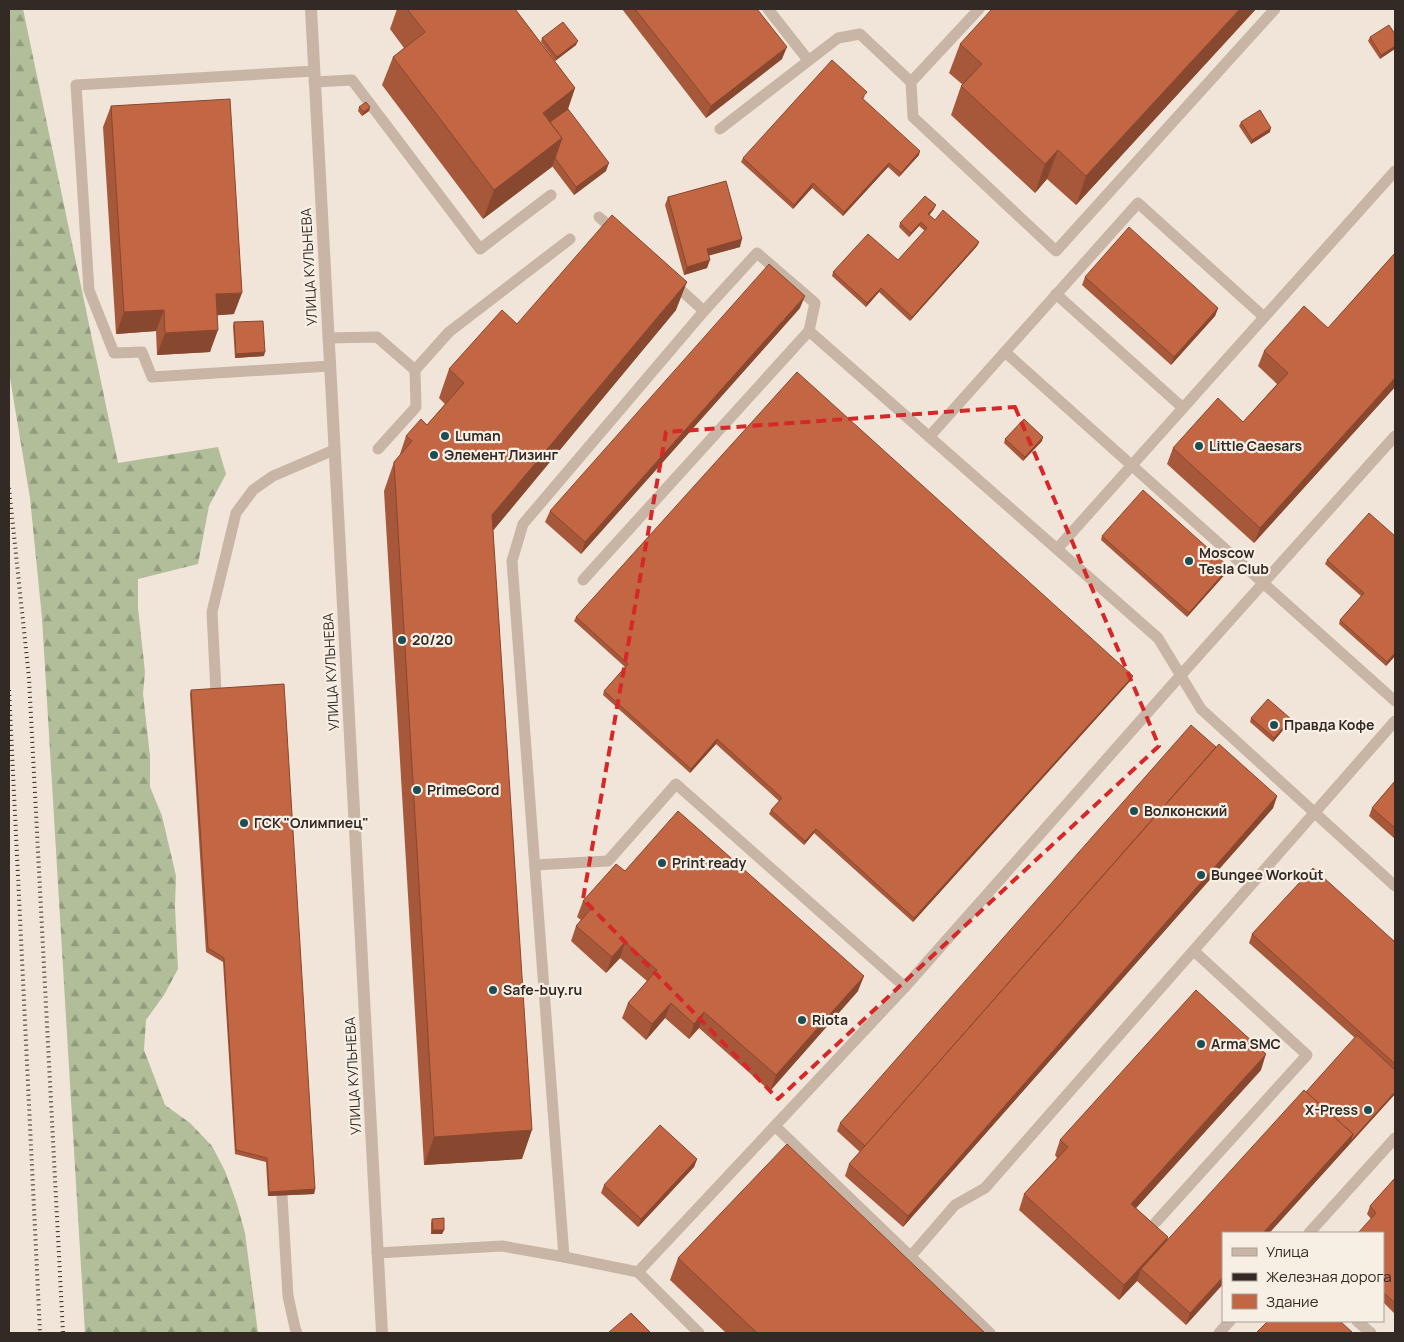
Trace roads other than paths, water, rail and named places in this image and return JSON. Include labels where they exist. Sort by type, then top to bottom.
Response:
[{"type":"street","name":"УЛИЦА КУЛЬНЕВА","points":[[311,9],[382,1333]]},
{"type":"lane","points":[[768,9],[808,60]]},
{"type":"lane","points":[[911,82],[979,9]]},
{"type":"lane","points":[[720,129],[838,38],[860,34],[911,82],[913,117],[1056,251],[1275,9]]},
{"type":"lane","points":[[330,366],[152,376],[142,352],[114,353],[89,290],[76,85],[314,77],[352,80],[480,249],[550,195]]},
{"type":"lane","points":[[1056,549],[1395,171]]},
{"type":"lane","points":[[929,437],[1138,203],[1264,317]]},
{"type":"lane","points":[[599,217],[627,242]]},
{"type":"lane","points":[[378,449],[416,407],[415,370],[449,332],[570,239]]},
{"type":"lane","points":[[564,1257],[512,561],[523,524],[704,311],[757,253],[815,303],[809,331],[583,580]]},
{"type":"lane","points":[[662,273],[704,311]]},
{"type":"lane","points":[[1056,294],[1183,408]]},
{"type":"lane","points":[[809,331],[1158,638],[1201,709],[1395,886]]},
{"type":"lane","points":[[328,338],[377,336],[415,370]]},
{"type":"lane","points":[[1005,352],[1395,701]]},
{"type":"lane","points":[[638,1272],[776,1127],[905,987],[1395,436]]},
{"type":"lane","points":[[216,692],[212,612],[236,513],[253,490],[273,476],[334,450]]},
{"type":"lane","points":[[910,1257],[955,1205],[985,1188],[1395,722]]},
{"type":"lane","points":[[534,866],[608,861],[676,784],[905,987]]},
{"type":"lane","points":[[1156,1222],[1308,1055],[1194,951]]},
{"type":"lane","points":[[776,1127],[990,1333]]},
{"type":"lane","points":[[1311,1232],[1395,1138]]},
{"type":"lane","points":[[282,1196],[288,1296],[295,1328],[298,1333]]},
{"type":"lane","points":[[378,1253],[502,1246],[638,1272],[699,1333]]},
{"type":"lane","points":[[1219,1333],[1229,1322]]},
{"type":"lane","points":[[1358,1322],[1371,1333]]},
{"type":"railway","points":[[9,488],[29,678],[63,1333]]},
{"type":"railway","points":[[9,690],[40,1333]]},
{"type":"place","name":"Luman","points":[[445,436]]},
{"type":"place","name":"Little Caesars","points":[[1199,446]]},
{"type":"place","name":"Элемент Лизинг","points":[[434,455]]},
{"type":"place","name":"Moscow Tesla Club","points":[[1189,561]]},
{"type":"place","name":"20/20","points":[[402,640]]},
{"type":"place","name":"Правда Кофе","points":[[1274,725]]},
{"type":"place","name":"PrimeCord","points":[[417,790]]},
{"type":"place","name":"Волконский","points":[[1134,811]]},
{"type":"place","name":"ГСК \"Олимпиец\"","points":[[244,823]]},
{"type":"place","name":"Print ready","points":[[662,863]]},
{"type":"place","name":"Bungee Workout","points":[[1201,875]]},
{"type":"place","name":"Safe-buy.ru","points":[[493,990]]},
{"type":"place","name":"Riota","points":[[802,1020]]},
{"type":"place","name":"Arma SMC","points":[[1201,1044]]},
{"type":"place","name":"X-Press","points":[[1368,1110]]}]
